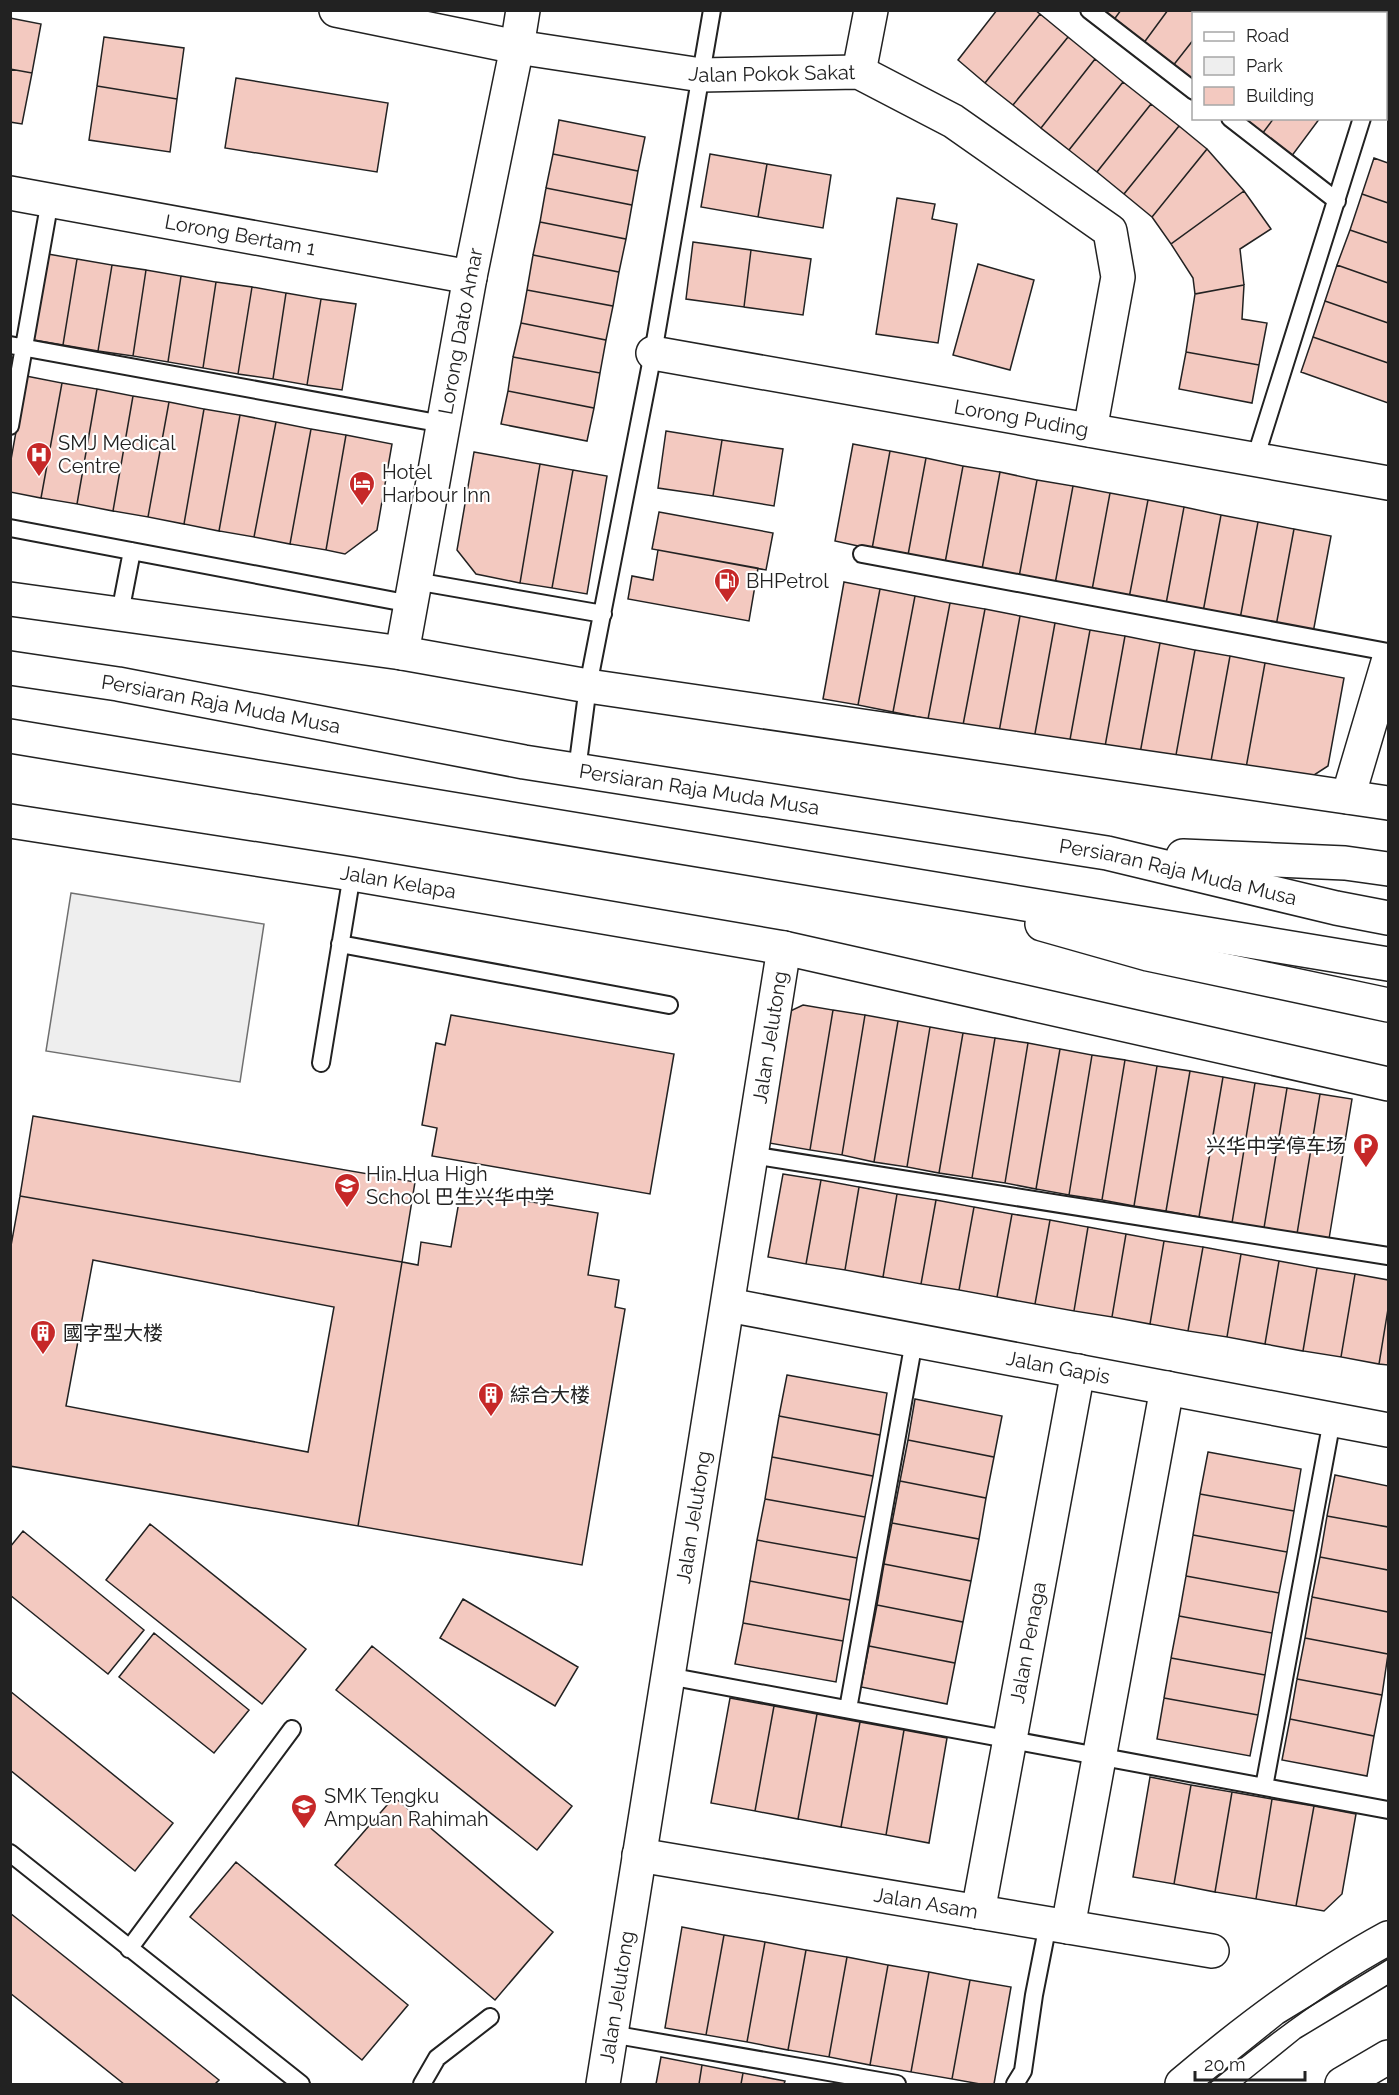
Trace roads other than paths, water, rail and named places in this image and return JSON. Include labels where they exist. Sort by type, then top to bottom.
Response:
[{"type":"main road","name":"Jalan Pokok Sakat","points":[[336,10],[517,47],[700,75],[859,72],[954,121],[1110,231],[1118,277],[1090,430]]},
{"type":"main road","name":"Lorong Dato Amar","points":[[402,654],[470,276],[523,10]]},
{"type":"main road","points":[[859,72],[872,10]]},
{"type":"main road","name":"Lorong Bertam 1","points":[[10,193],[470,276]]},
{"type":"main road","name":"Lorong Puding","points":[[653,353],[1389,483]]},
{"type":"main road","points":[[10,599],[402,654],[588,686],[1389,803]]},
{"type":"main road","points":[[1348,797],[1389,662]]},
{"type":"main road","name":"Persiaran Raja Muda Musa","points":[[10,668],[118,684],[524,762],[1107,853],[1336,909],[1389,918]]},
{"type":"main road","points":[[10,736],[1389,964]]},
{"type":"main road","name":"Jalan Kelapa","points":[[10,821],[352,874],[784,948],[1389,1084]]},
{"type":"main road","points":[[1107,853],[1345,863],[1389,869]]},
{"type":"main road","points":[[884,879],[1148,954],[1389,1005]]},
{"type":"main road","name":"Jalan Jelutong","points":[[603,2085],[784,948]]},
{"type":"main road","name":"Jalan Gapis","points":[[728,1305],[1389,1430]]},
{"type":"main road","name":"Jalan Penaga","points":[[978,1912],[1078,1371]]},
{"type":"main road","points":[[1058,1926],[1099,1756],[1167,1388]]},
{"type":"main road","name":"Jalan Asam","points":[[639,1855],[1212,1952]]},
{"type":"main road","points":[[1182,2085],[1230,2044],[1327,1974],[1347,1960],[1389,1938]]},
{"type":"main road","points":[[1342,2085],[1389,2057]]},
{"type":"lane","points":[[577,770],[588,686],[653,353],[712,10]]},
{"type":"lane","points":[[1089,10],[1192,89]]},
{"type":"lane","points":[[1233,120],[1337,201]]},
{"type":"lane","points":[[1255,459],[1361,120]]},
{"type":"lane","points":[[10,426],[18,346],[50,200]]},
{"type":"lane","points":[[18,346],[443,424]]},
{"type":"lane","points":[[10,528],[132,551],[413,592],[603,614]]},
{"type":"lane","points":[[120,613],[132,551]]},
{"type":"lane","points":[[862,554],[1389,652]]},
{"type":"lane","points":[[321,1064],[352,874]]},
{"type":"lane","points":[[340,944],[669,1005]]},
{"type":"lane","points":[[751,1155],[1389,1256]]},
{"type":"lane","points":[[848,1709],[914,1341]]},
{"type":"lane","points":[[1264,1787],[1332,1420]]},
{"type":"lane","points":[[668,1676],[1389,1810]]},
{"type":"lane","points":[[129,1949],[292,1729]]},
{"type":"lane","points":[[10,1853],[301,2085]]},
{"type":"lane","points":[[1015,2085],[1023,2071],[1034,1995],[1058,1926]]},
{"type":"lane","points":[[422,2085],[437,2058],[489,2017]]},
{"type":"lane","points":[[611,2034],[897,2085]]},
{"type":"tram line","points":[[1207,2084],[1283,2023],[1388,1959]]},
{"type":"tram line","points":[[1243,2084],[1300,2038],[1388,1985]]},
{"type":"place","name":"SMJ Medical Centre","points":[[39,478]]},
{"type":"place","name":"Hotel Harbour Inn","points":[[362,507]]},
{"type":"place","name":"BHPetrol","points":[[727,604]]},
{"type":"place","name":"兴华中学停车场","points":[[1366,1169]]},
{"type":"place","name":"Hin Hua High School 巴生兴华中学","points":[[347,1209]]},
{"type":"place","name":"國字型大楼","points":[[43,1356]]},
{"type":"place","name":"綜合大楼","points":[[491,1418]]},
{"type":"place","name":"SMK Tengku Ampuan Rahimah","points":[[304,1830]]}]
